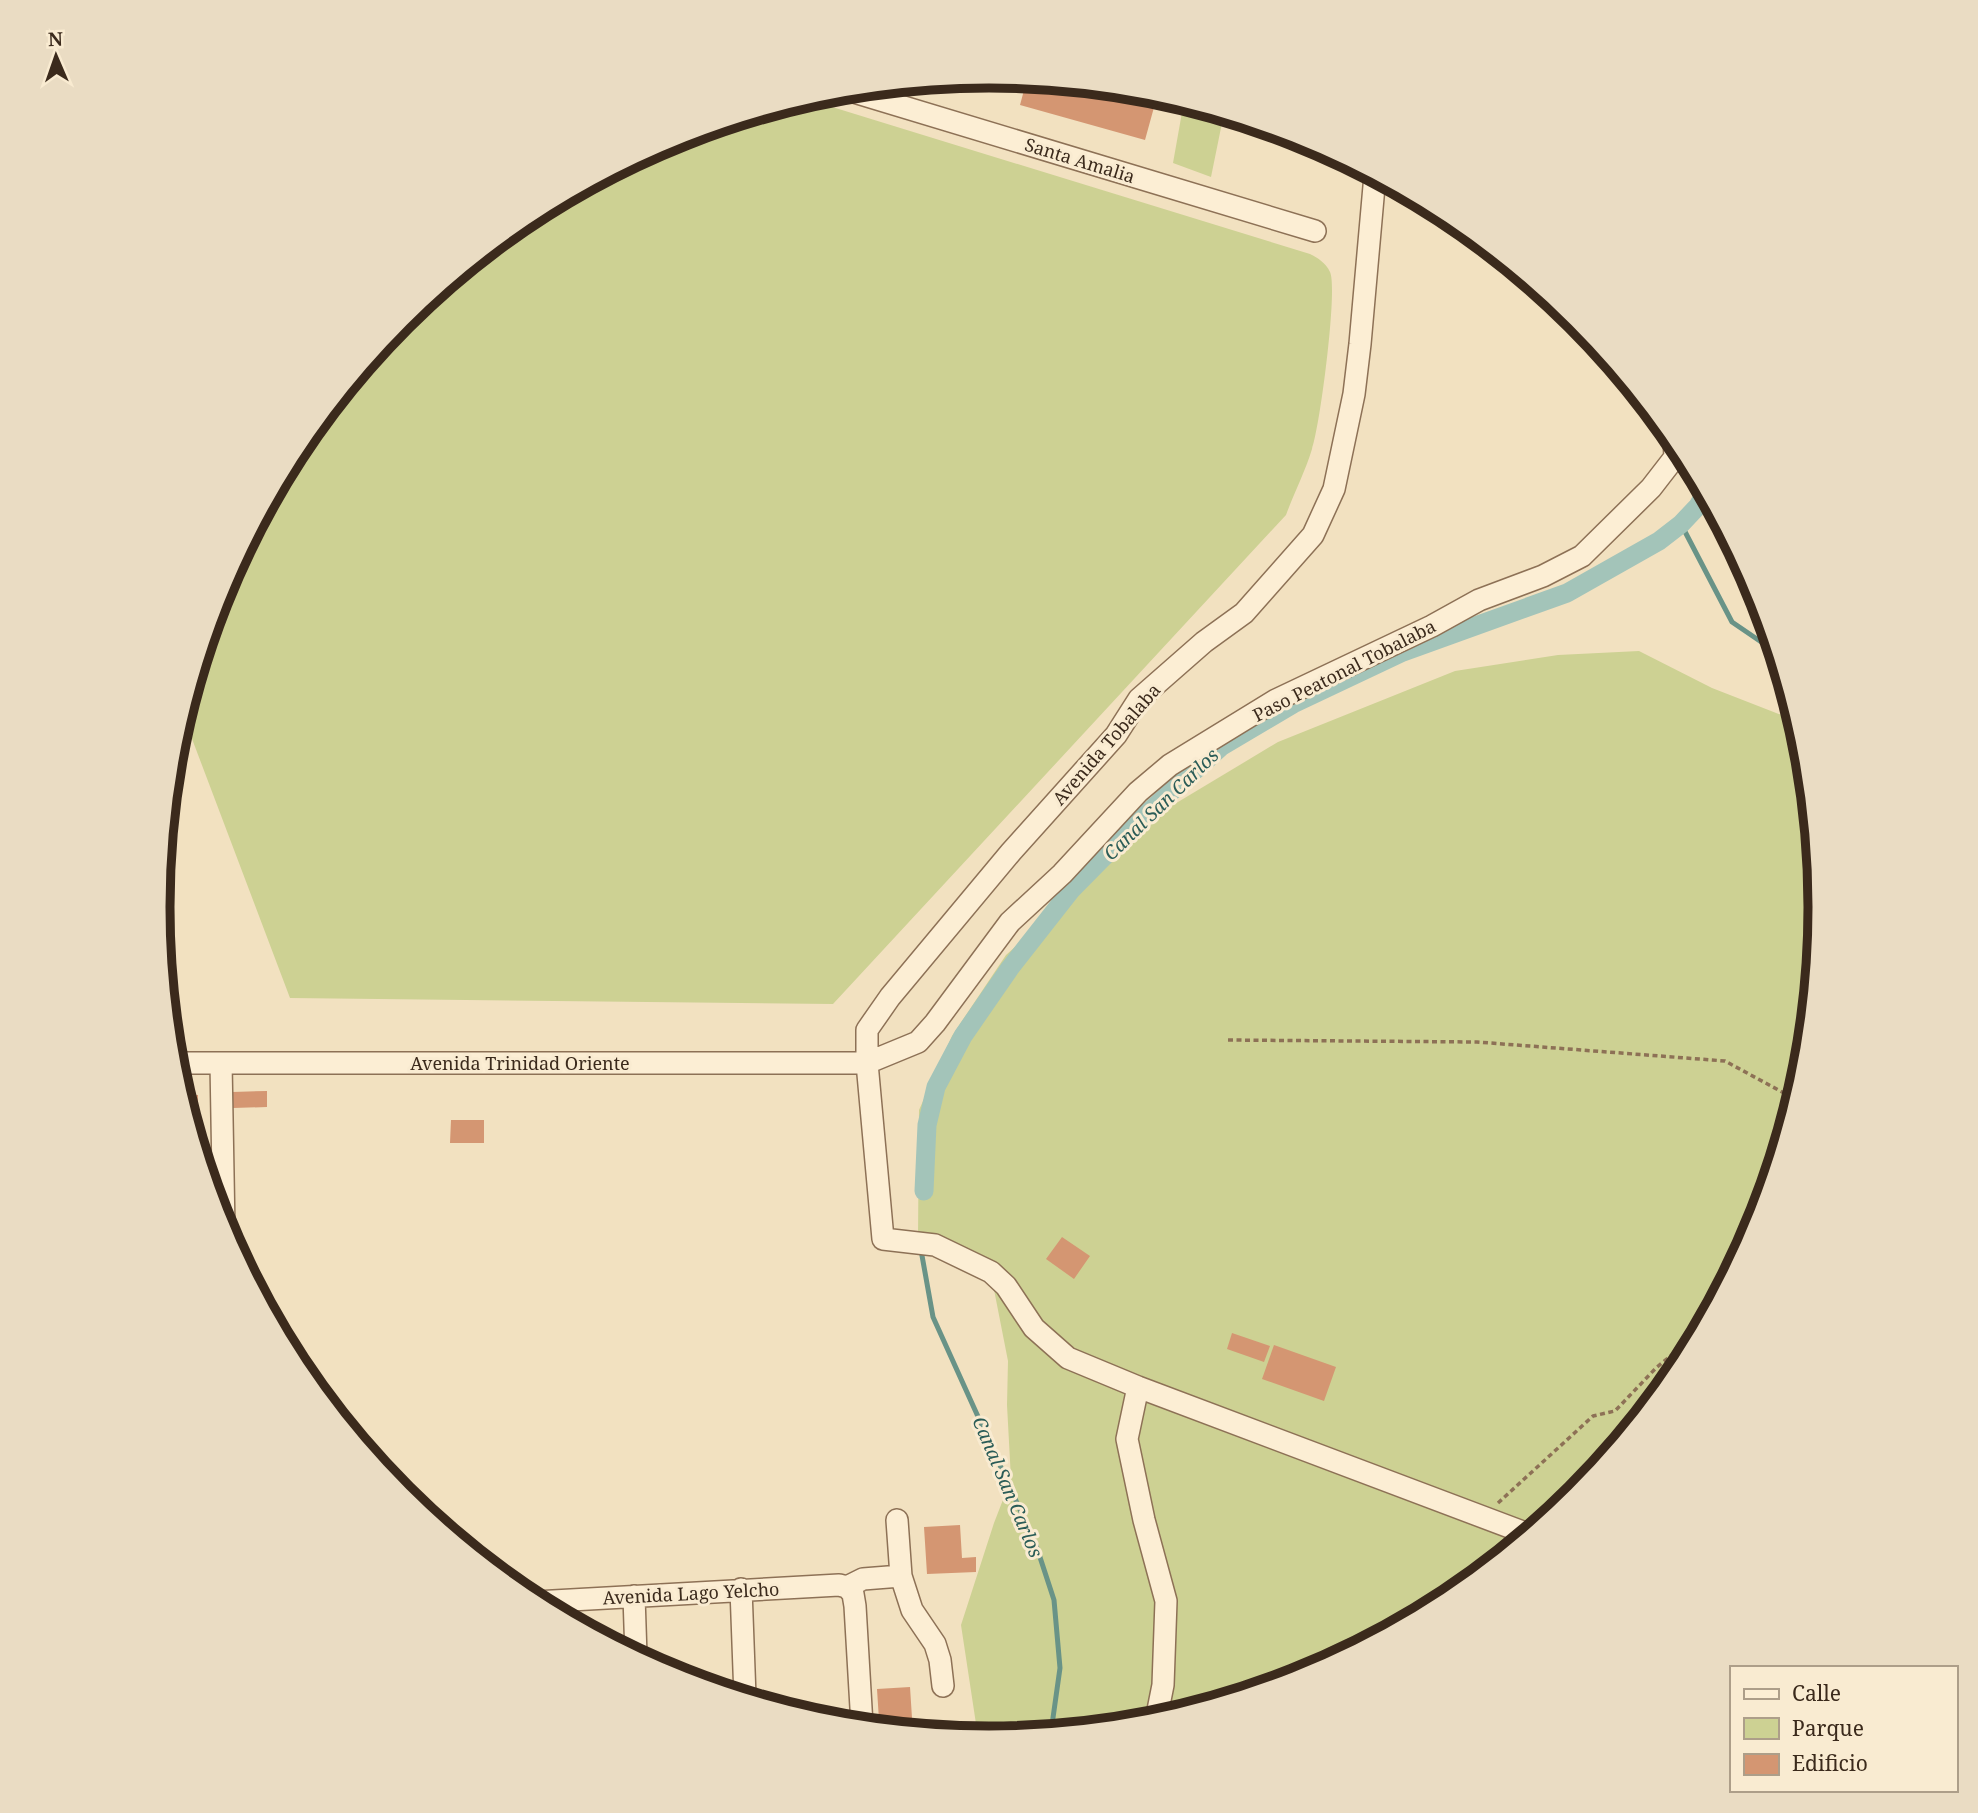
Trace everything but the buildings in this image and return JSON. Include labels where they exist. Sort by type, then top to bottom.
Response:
[{"type":"street","name":"Santa Amalia","points":[[870,97],[1315,231]]},
{"type":"street","name":"Avenida Tobalaba","points":[[1138,1387],[1068,1358],[1034,1328],[1006,1286],[991,1272],[935,1245],[883,1239],[867,1063],[867,1030],[890,997],[1010,852],[1116,735],[1139,699],[1205,642],[1244,613],[1313,535],[1335,489],[1354,394],[1374,184]]},
{"type":"street","name":"Paso Peatonal Tobalaba","points":[[867,1063],[918,1042],[1010,922],[1062,874],[1138,792],[1170,765],[1276,700],[1432,626],[1479,600],[1543,576],[1582,556],[1651,488],[1674,458]]},
{"type":"street","name":"Avenida Trinidad Oriente","points":[[185,1063],[867,1063]]},
{"type":"street","points":[[220,1063],[223,1197]]},
{"type":"street","points":[[1158,1708],[1163,1685],[1166,1601],[1144,1520],[1127,1439],[1138,1387],[1519,1531]]},
{"type":"street","points":[[897,1520],[901,1576],[912,1610],[935,1644],[943,1686]]},
{"type":"street","name":"Avenida Lago Yelcho","points":[[555,1601],[839,1585],[847,1587],[863,1578],[901,1576]]},
{"type":"street","points":[[847,1587],[853,1594],[855,1606],[861,1715]]},
{"type":"street","points":[[741,1590],[745,1688]]},
{"type":"street","points":[[634,1596],[636,1645]]},
{"type":"path","points":[[1228,1040],[1503,1043],[1725,1061],[1746,1070],[1785,1094]]},
{"type":"path","points":[[1483,1517],[1593,1416],[1615,1411],[1675,1353]]},
{"type":"green space","points":[[823,104],[1310,254],[1326,266],[1332,284],[1332,304],[1323,388],[1312,449],[1286,515],[833,1004],[290,998],[189,732],[198,695],[213,643],[254,544],[308,451],[373,366],[410,327],[490,257],[580,197],[627,172],[726,131]]},
{"type":"green space","points":[[1182,111],[1222,122],[1211,177],[1173,163]]},
{"type":"green space","points":[[1639,651],[1712,688],[1785,716],[1801,800],[1806,853],[1808,906],[1801,1013],[1792,1066],[1765,1170],[1724,1269],[1670,1362],[1605,1447],[1568,1486],[1488,1556],[1398,1616],[1302,1663],[1201,1698],[1096,1718],[1043,1724],[976,1726],[961,1625],[1011,1479],[1007,1405],[1008,1361],[988,1259],[918,1238],[919,1110],[952,1036],[1006,955],[1173,805],[1278,742],[1455,671],[1558,655]]},
{"type":"waterway","name":"Canal San Carlos","points":[[924,1191],[927,1125],[936,1087],[963,1036],[1010,968],[1072,889],[1144,816],[1222,746],[1293,704],[1403,652],[1567,593],[1659,541],[1681,524],[1701,502]]},
{"type":"waterway","points":[[1681,524],[1732,622],[1766,645]]},
{"type":"waterway","name":"Canal San Carlos","points":[[921,1250],[933,1317],[1036,1545],[1054,1600],[1060,1668],[1052,1723]]}]
